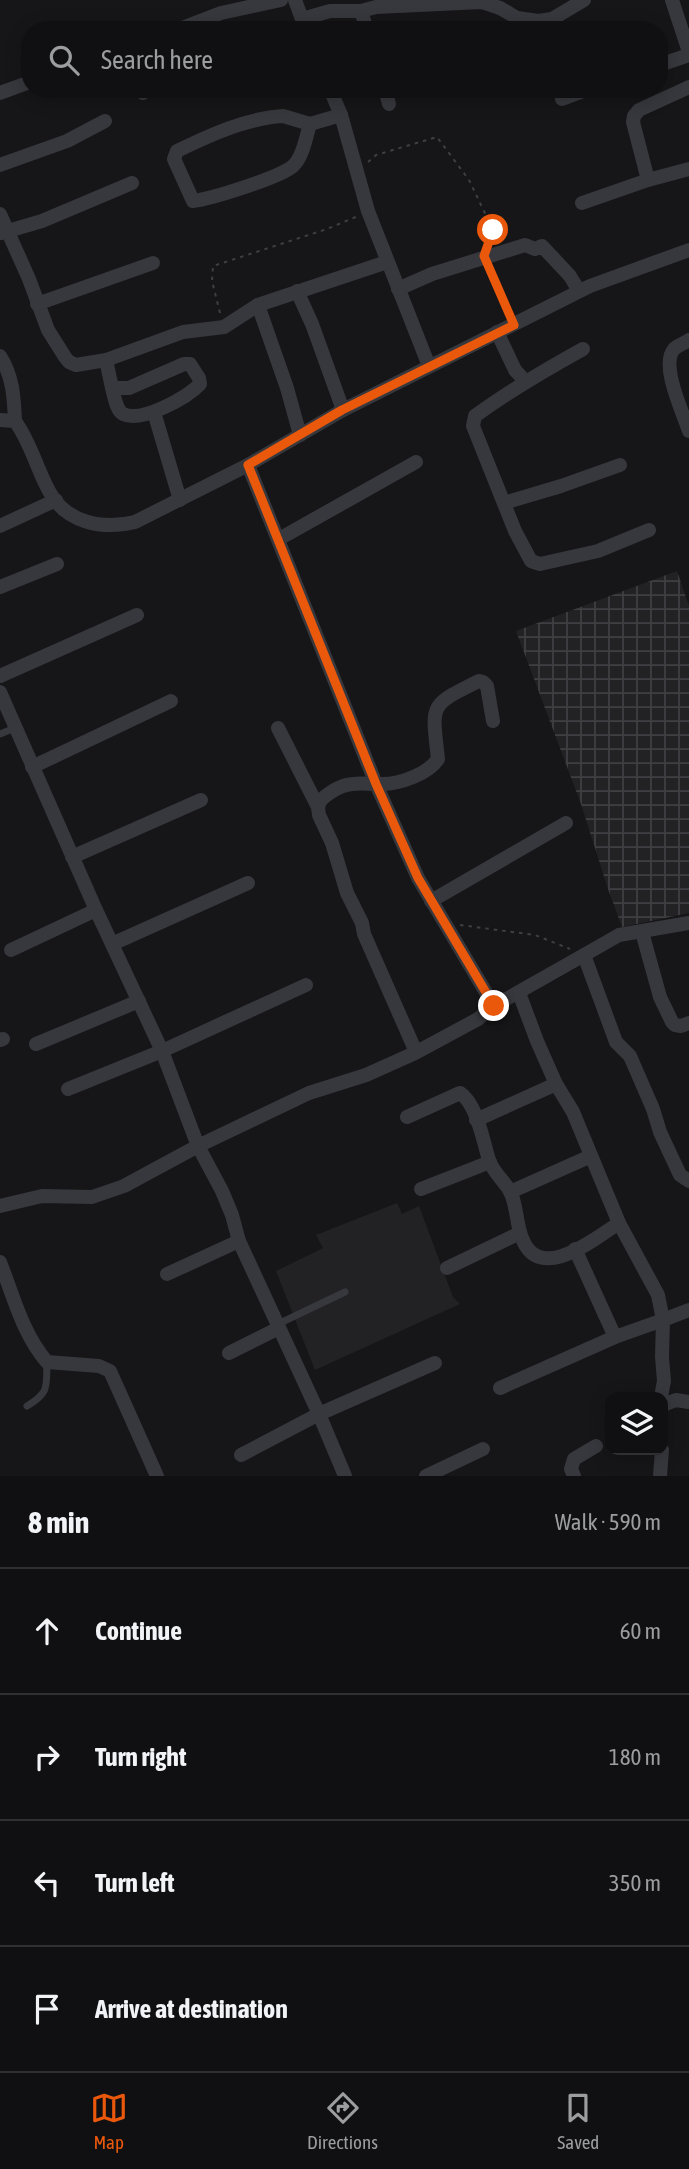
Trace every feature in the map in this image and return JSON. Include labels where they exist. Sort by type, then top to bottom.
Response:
[{"type":"street","points":[[200,21],[221,13],[281,0]]},
{"type":"street","points":[[295,0],[303,21]]},
{"type":"street","points":[[543,21],[552,19],[584,0]]},
{"type":"street","points":[[668,61],[689,53],[671,0]]},
{"type":"street","points":[[311,21],[330,11],[482,2],[517,18],[533,21]]},
{"type":"street","points":[[361,11],[364,21]]},
{"type":"street","points":[[0,93],[21,85]]},
{"type":"street","points":[[668,97],[689,87]]},
{"type":"street","points":[[334,98],[368,211],[429,366]]},
{"type":"street","points":[[388,98],[390,104]]},
{"type":"street","points":[[648,180],[633,122],[634,116],[639,110],[665,98]]},
{"type":"street","points":[[310,124],[300,156],[293,166],[276,175],[197,201],[190,197],[174,159],[177,151],[207,137],[265,117],[284,116],[310,124],[341,115]]},
{"type":"street","points":[[0,165],[67,141],[105,121]]},
{"type":"street","points":[[582,202],[689,169]]},
{"type":"street","points":[[4,232],[42,221],[132,183]]},
{"type":"street","points":[[0,214],[4,232],[29,279],[48,330],[69,362],[76,365],[106,360],[183,332],[224,327],[258,306],[387,262]]},
{"type":"street","points":[[398,289],[432,274],[525,245],[535,249],[541,246],[570,276],[579,291]]},
{"type":"street","points":[[0,356],[7,366],[12,382],[15,421],[30,443],[49,492],[75,517],[93,525],[119,526],[135,522],[180,500],[248,465],[342,410],[579,291],[689,250]]},
{"type":"street","points":[[37,304],[153,263]]},
{"type":"street","points":[[297,291],[312,324],[342,410]]},
{"type":"street","points":[[258,306],[287,388],[300,435]]},
{"type":"street","points":[[497,332],[515,370],[525,381]]},
{"type":"street","points":[[689,340],[674,349],[669,362],[671,377],[689,431]]},
{"type":"street","points":[[583,349],[525,381],[472,420],[527,556],[537,564],[598,551],[649,530]]},
{"type":"street","points":[[106,360],[112,388],[124,414],[137,416],[154,412],[181,399],[200,384],[200,378],[190,364],[184,364],[130,388],[112,388]]},
{"type":"street","points":[[154,412],[180,500]]},
{"type":"street","points":[[0,420],[15,421]]},
{"type":"street","points":[[279,539],[416,462]]},
{"type":"street","points":[[248,465],[376,784],[418,878],[494,1006]]},
{"type":"street","points":[[504,503],[620,465]]},
{"type":"street","points":[[0,526],[55,500]]},
{"type":"street","points":[[0,587],[57,564]]},
{"type":"street","points":[[0,676],[138,615]]},
{"type":"street","points":[[416,1052],[347,892],[332,843],[318,815],[318,807],[320,801],[342,786],[365,782],[385,785],[406,779],[435,764],[438,760],[434,716],[436,708],[448,696],[479,681],[483,682],[489,694],[494,721]]},
{"type":"street","points":[[0,692],[96,911],[162,1051],[198,1146],[233,1215],[239,1241],[345,1476]]},
{"type":"street","points":[[32,767],[171,701]]},
{"type":"street","points":[[278,728],[318,807]]},
{"type":"street","points":[[72,857],[201,800]]},
{"type":"street","points":[[431,901],[566,823]]},
{"type":"street","points":[[112,944],[248,883]]},
{"type":"street","points":[[11,950],[96,911]]},
{"type":"street","points":[[0,1206],[42,1196],[92,1197],[124,1186],[198,1146],[309,1093],[366,1075],[416,1052],[478,1019],[494,1006],[619,935],[689,923]]},
{"type":"street","points":[[642,932],[660,997],[672,1023],[675,1026],[689,1023]]},
{"type":"street","points":[[583,955],[616,1042],[630,1056],[680,1175],[689,1181]]},
{"type":"street","points":[[68,1088],[162,1051],[306,985]]},
{"type":"street","points":[[519,993],[537,1041],[556,1084],[573,1112],[619,1223],[658,1295],[663,1320],[662,1392]]},
{"type":"street","points":[[36,1044],[139,1001]]},
{"type":"street","points":[[476,1120],[556,1084]]},
{"type":"street","points":[[407,1117],[460,1093],[467,1098],[484,1137],[490,1162],[510,1192],[520,1233],[530,1253],[539,1259],[559,1258],[619,1223]]},
{"type":"street","points":[[510,1192],[591,1156]]},
{"type":"street","points":[[421,1189],[490,1162]]},
{"type":"street","points":[[447,1268],[520,1233]]},
{"type":"street","points":[[167,1274],[239,1241]]},
{"type":"street","points":[[575,1250],[615,1337]]},
{"type":"street","points":[[0,1262],[25,1326],[39,1353],[47,1362],[99,1366],[110,1371],[157,1476]]},
{"type":"street","points":[[500,1388],[615,1337],[689,1310]]},
{"type":"street","points":[[229,1353],[278,1326]]},
{"type":"street","points":[[241,1455],[319,1414],[435,1363]]},
{"type":"street","points":[[668,1403],[676,1399],[689,1402]]},
{"type":"street","points":[[574,1476],[571,1469],[574,1460],[596,1446]]},
{"type":"street","points":[[426,1476],[483,1449]]},
{"type":"street","points":[[660,1476],[662,1455]]},
{"type":"lane","points":[[0,734],[15,727]]},
{"type":"lane","points":[[278,1326],[345,1292]]},
{"type":"lane","points":[[27,1406],[46,1390],[47,1362]]},
{"type":"path","points":[[357,171],[376,155],[437,137],[470,180],[493,230],[484,256],[514,325]]},
{"type":"path","points":[[224,327],[212,281],[212,266],[327,229],[368,211]]},
{"type":"path","points":[[443,923],[536,935],[583,955]]},
{"type":"shaded area","points":[[677,571],[689,606],[689,913],[622,927],[581,804],[516,631]]},
{"type":"shaded area","points":[[397,1203],[402,1214],[419,1206],[453,1297],[460,1304],[315,1370],[276,1271],[323,1248],[316,1235]]},
{"type":"route","points":[[493,230],[484,256],[514,325],[342,410],[248,465],[376,784],[418,878],[494,1006]]}]
